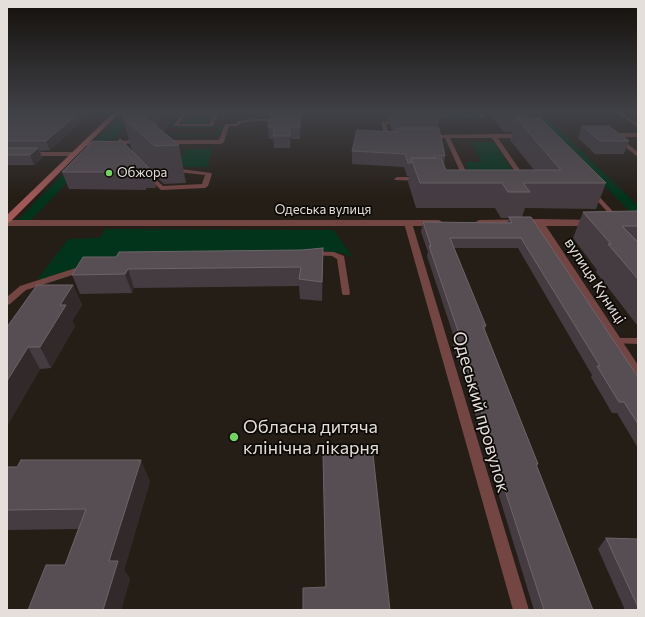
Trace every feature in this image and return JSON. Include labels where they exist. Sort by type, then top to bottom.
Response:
[{"type":"main road","points":[[7,222],[88,141]]},
{"type":"street","points":[[7,154],[74,154]]},
{"type":"street","name":"Одеська вулиця","points":[[7,222],[447,223]]},
{"type":"street","name":"вулиця Куниці","points":[[539,222],[638,376]]},
{"type":"street","points":[[470,223],[623,222]]},
{"type":"lane","points":[[119,143],[126,141]]},
{"type":"lane","points":[[158,142],[171,145],[221,142],[221,141]]},
{"type":"lane","points":[[450,141],[469,185]]},
{"type":"lane","points":[[497,141],[528,185]]},
{"type":"lane","points":[[620,141],[638,155]]},
{"type":"lane","points":[[85,144],[151,142]]},
{"type":"lane","points":[[119,143],[118,146],[128,146]]},
{"type":"lane","points":[[143,170],[161,188],[205,186],[209,174],[180,171],[169,163]]},
{"type":"lane","points":[[397,179],[428,179]]},
{"type":"lane","points":[[459,179],[474,179]]},
{"type":"lane","points":[[516,179],[524,179]]},
{"type":"lane","points":[[586,186],[623,222]]},
{"type":"lane","name":"Одеський провулок","points":[[408,223],[521,610]]},
{"type":"lane","points":[[304,253],[334,254],[341,258],[346,293]]},
{"type":"lane","points":[[7,302],[23,288],[91,266]]},
{"type":"lane","points":[[615,341],[638,341]]},
{"type":"green space","points":[[96,141],[108,141],[28,223],[17,221]]},
{"type":"green space","points":[[562,141],[571,141],[638,206],[638,214],[632,214]]},
{"type":"green space","points":[[471,142],[494,142],[514,174],[470,174],[465,162],[482,162]]},
{"type":"green space","points":[[186,149],[213,149],[207,167],[175,167]]},
{"type":"green space","points":[[105,229],[333,230],[354,258],[343,253],[316,250],[134,253],[115,257],[54,282],[49,279],[38,279],[68,239],[100,238]]},
{"type":"building","points":[[93,141],[122,141],[152,171],[62,172]]},
{"type":"building","points":[[149,141],[174,141],[179,145],[155,146]]},
{"type":"building","points":[[354,141],[442,141],[445,156],[434,156],[435,158],[411,158],[411,163],[408,163],[405,154],[352,151]]},
{"type":"building","points":[[536,141],[563,141],[606,183],[523,183],[530,192],[508,192],[502,183],[420,183],[411,158],[441,158],[446,170],[561,170]]},
{"type":"building","points":[[7,148],[38,148],[30,155],[7,155]]},
{"type":"building","points":[[638,211],[638,226],[622,226],[638,242],[638,279],[608,244],[611,244],[583,212]]},
{"type":"building","points":[[509,217],[531,217],[638,377],[638,424],[624,402],[619,402],[597,366],[600,366],[521,238],[450,238],[486,326],[483,326],[538,464],[536,464],[593,610],[544,610],[456,334],[459,334],[429,246],[431,246],[423,222],[512,223]]},
{"type":"building","points":[[323,248],[322,282],[299,279],[301,267],[128,269],[125,274],[72,275],[83,257],[116,257],[119,252],[302,250]]},
{"type":"building","points":[[37,285],[73,285],[60,305],[66,305],[40,347],[28,347],[7,381],[7,327]]},
{"type":"building","points":[[373,454],[390,610],[303,610],[303,588],[326,587],[323,455]]},
{"type":"building","points":[[21,460],[141,460],[109,561],[118,561],[103,610],[28,610],[46,565],[65,565],[86,509],[7,510],[7,467],[17,467]]},
{"type":"building","points":[[606,538],[638,539],[638,607]]},
{"type":"place","name":"Обжора","points":[[109,173]]},
{"type":"place","name":"Обласна дитяча клінічна лікарня","points":[[234,437]]}]
